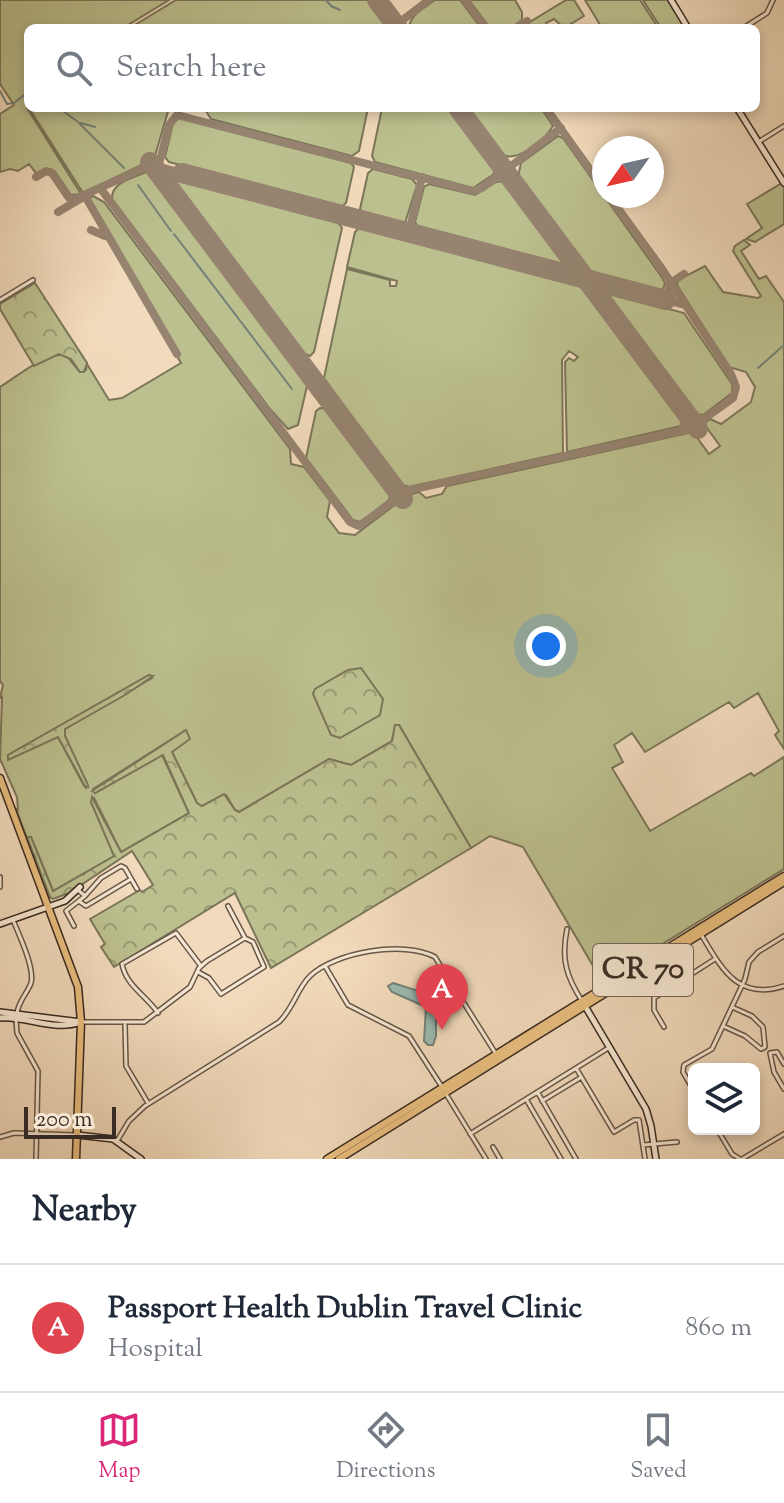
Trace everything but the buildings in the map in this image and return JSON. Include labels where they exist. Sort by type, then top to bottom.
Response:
[{"type":"main road","points":[[0,778],[78,987],[81,1022],[76,1159]]},
{"type":"main road","name":"CR 70","points":[[327,1159],[584,1004],[784,876]]},
{"type":"main road","name":"CR 70","points":[[699,932],[784,882]]},
{"type":"main road","name":"CR 70","points":[[339,1159],[496,1054],[584,1004]]},
{"type":"street","points":[[671,0],[686,24]]},
{"type":"street","points":[[750,24],[767,13],[773,0]]},
{"type":"street","points":[[740,112],[784,183]]},
{"type":"street","points":[[759,142],[784,126]]},
{"type":"street","points":[[0,300],[33,280]]},
{"type":"street","points":[[74,926],[66,911],[80,902],[101,878],[121,866],[137,889]]},
{"type":"street","points":[[0,877],[0,887]]},
{"type":"street","points":[[80,902],[86,906],[131,879]]},
{"type":"street","points":[[0,924],[65,901],[79,888],[85,896]]},
{"type":"street","points":[[198,972],[209,978],[219,993],[223,993],[263,969],[251,940],[245,938],[228,906]]},
{"type":"street","points":[[13,920],[32,976],[19,1004],[17,1033],[38,1071],[36,1159]]},
{"type":"street","points":[[567,929],[564,966],[646,1109],[656,1159]]},
{"type":"street","points":[[699,932],[725,973],[742,985],[764,990],[784,986]]},
{"type":"street","points":[[158,1013],[152,1003],[135,990],[122,964],[167,937],[178,934],[201,966]]},
{"type":"street","points":[[688,1078],[683,1068],[687,1062],[712,1050],[754,955],[784,936]]},
{"type":"street","points":[[0,1015],[57,1024],[142,1023],[190,987],[201,966],[245,938]]},
{"type":"street","points":[[117,1141],[131,1118],[148,1103],[274,1026],[289,1011],[306,980],[325,966],[392,948],[431,954],[437,959],[496,1054]]},
{"type":"street","points":[[664,1027],[654,1010],[654,998],[715,959]]},
{"type":"street","points":[[325,966],[348,1005],[409,1036],[486,1159]]},
{"type":"street","points":[[723,1026],[764,1049],[763,1027],[752,1016],[732,1007]]},
{"type":"street","points":[[125,1023],[126,1066],[148,1103]]},
{"type":"street","points":[[470,1134],[610,1047]]},
{"type":"street","points":[[784,1064],[777,1052],[770,1053],[774,1072],[784,1089]]},
{"type":"street","points":[[576,1068],[614,1132],[639,1120],[645,1159]]},
{"type":"street","points":[[542,1101],[581,1077]]},
{"type":"street","points":[[536,1093],[576,1159]]},
{"type":"street","points":[[526,1099],[561,1159]]},
{"type":"street","points":[[0,1137],[11,1133],[105,1136],[141,1159]]},
{"type":"street","points":[[722,1135],[732,1154],[740,1159],[784,1134]]},
{"type":"street","points":[[643,1145],[677,1142]]},
{"type":"street","points":[[493,1147],[500,1159]]},
{"type":"green space","points":[[0,0],[169,0],[130,24],[24,24],[24,112],[30,112],[81,194],[71,195],[51,169],[36,173],[29,164],[18,171],[10,169],[0,172],[0,114],[14,105],[0,84]]},
{"type":"green space","points":[[176,0],[368,0],[384,24],[137,24]]},
{"type":"green space","points":[[435,0],[460,0],[478,24],[410,24],[415,15]]},
{"type":"green space","points":[[469,0],[515,0],[522,12],[522,20],[516,24],[487,24]]},
{"type":"green space","points":[[566,0],[574,0],[584,16],[571,24],[560,24],[554,19],[547,24],[527,24]]},
{"type":"green space","points":[[585,0],[640,0],[656,24],[600,24]]},
{"type":"green space","points":[[643,0],[668,0],[683,24],[658,24]]},
{"type":"green space","points":[[32,112],[168,112],[154,159],[83,193]]},
{"type":"green space","points":[[207,112],[367,112],[359,151],[352,156],[211,119]]},
{"type":"green space","points":[[381,112],[451,112],[494,168],[494,174],[473,188],[375,162],[372,156]]},
{"type":"green space","points":[[470,112],[544,112],[553,126],[543,138],[523,153],[502,155]]},
{"type":"green space","points":[[179,118],[351,163],[354,167],[346,203],[341,207],[169,162],[165,157],[173,123]]},
{"type":"green space","points":[[558,136],[563,138],[592,179],[592,208],[613,208],[661,276],[665,283],[663,289],[656,291],[589,271],[518,177],[521,163]]},
{"type":"green space","points":[[373,169],[412,179],[417,185],[405,223],[364,214],[360,209],[368,173]]},
{"type":"green space","points":[[146,172],[150,173],[305,380],[307,386],[298,425],[288,429],[270,409],[112,199],[115,188]]},
{"type":"green space","points":[[179,180],[336,220],[342,228],[314,352],[310,356],[303,353],[175,182]]},
{"type":"green space","points":[[504,181],[565,262],[561,266],[418,227],[415,222],[424,187],[429,184],[475,195],[496,182]]},
{"type":"green space","points":[[782,183],[784,224],[755,242],[746,239],[762,228],[747,204]]},
{"type":"green space","points":[[93,196],[104,202],[290,449],[291,464],[304,467],[330,501],[327,517],[339,533],[355,535],[408,495],[419,492],[426,498],[442,494],[447,486],[693,432],[709,454],[720,446],[704,424],[710,419],[721,424],[751,402],[755,387],[746,372],[729,367],[677,285],[678,280],[705,266],[723,292],[758,298],[761,296],[733,251],[744,240],[750,245],[741,251],[759,279],[766,276],[784,302],[784,749],[775,735],[779,731],[758,693],[734,708],[729,702],[645,752],[632,733],[614,745],[623,762],[612,768],[650,831],[784,757],[784,869],[602,981],[523,847],[490,836],[471,848],[399,725],[395,726],[392,741],[351,765],[329,759],[239,812],[226,795],[201,807],[197,803],[172,752],[186,730],[93,789],[95,793],[162,755],[189,813],[121,852],[94,798],[91,802],[115,856],[53,891],[31,837],[27,838],[16,809],[17,797],[0,759],[0,698],[3,685],[0,681],[0,387],[49,357],[66,355],[80,372],[86,370],[87,364],[109,400],[122,398],[181,363],[88,199]],"holes":[[[149,675],[152,678],[65,729],[65,736],[88,787],[84,786],[58,737],[8,755]]]},
{"type":"green space","points":[[360,227],[581,285],[683,419],[681,426],[567,452],[565,362],[578,357],[569,351],[562,360],[563,453],[409,487],[400,484],[324,378],[347,269],[390,280],[390,286],[396,286],[397,281],[347,267],[355,232]]},
{"type":"green space","points":[[35,283],[87,363],[84,372],[80,372],[71,359],[59,354],[34,366],[0,309],[0,304]]},
{"type":"green space","points":[[612,294],[684,313],[732,384],[732,393],[703,415],[697,414],[609,297]]},
{"type":"green space","points":[[326,409],[390,495],[389,500],[361,522],[353,520],[306,458],[316,411]]},
{"type":"green space","points":[[361,668],[383,699],[380,715],[340,738],[331,735],[313,694],[315,689],[348,670]]},
{"type":"green space","points":[[149,675],[153,676],[65,729],[65,736],[88,785],[86,788],[58,737],[8,760],[8,755]]},
{"type":"green space","points":[[395,725],[399,725],[471,848],[271,968],[235,893],[114,967],[101,947],[105,944],[90,919],[153,885],[132,851],[69,893],[53,899],[50,897],[27,837],[31,837],[53,891],[114,856],[91,802],[92,797],[121,852],[189,813],[163,755],[95,793],[92,791],[186,730],[190,739],[172,752],[197,803],[202,806],[224,794],[239,812],[329,759],[351,765],[392,741]]},
{"type":"water","points":[[393,983],[422,992],[430,1001],[450,995],[436,1009],[433,1045],[424,1041],[426,1007],[392,992],[388,986]]},
{"type":"waterway","points":[[326,0],[340,10]]},
{"type":"waterway","points":[[0,91],[7,104],[24,95]]},
{"type":"waterway","points":[[64,112],[124,168]]},
{"type":"waterway","points":[[81,123],[95,127]]},
{"type":"waterway","points":[[138,185],[171,231]]},
{"type":"waterway","points":[[174,234],[292,389]]},
{"type":"waterway","points":[[758,368],[784,345]]},
{"type":"taxiway","points":[[397,24],[429,0]]},
{"type":"taxiway","points":[[465,0],[483,24]]},
{"type":"taxiway","points":[[522,24],[527,21]]},
{"type":"taxiway","points":[[549,112],[592,172]]},
{"type":"taxiway","points":[[157,172],[169,125],[177,115],[473,191],[482,188],[561,128]]},
{"type":"taxiway","points":[[36,177],[46,171],[52,173],[73,200],[159,161]]},
{"type":"taxiway","points":[[153,165],[182,173]]},
{"type":"taxiway","points":[[409,232],[422,177]]},
{"type":"taxiway","points":[[101,189],[350,522],[359,526],[409,490],[690,429],[733,398],[736,387],[731,374],[618,208]]},
{"type":"taxiway","points":[[58,212],[85,196],[177,354]]},
{"type":"taxiway","points":[[91,230],[105,236]]},
{"type":"taxiway","points":[[684,274],[670,283],[666,300],[685,305]]},
{"type":"taxiway","points":[[681,430],[689,416]]},
{"type":"runway","points":[[377,0],[395,24]]},
{"type":"runway","points":[[461,112],[698,429]]},
{"type":"runway","points":[[150,162],[403,499]]},
{"type":"runway","points":[[182,173],[666,300]]},
{"type":"place","name":"Passport Health Dublin Travel Clinic","points":[[442,1030]]}]
